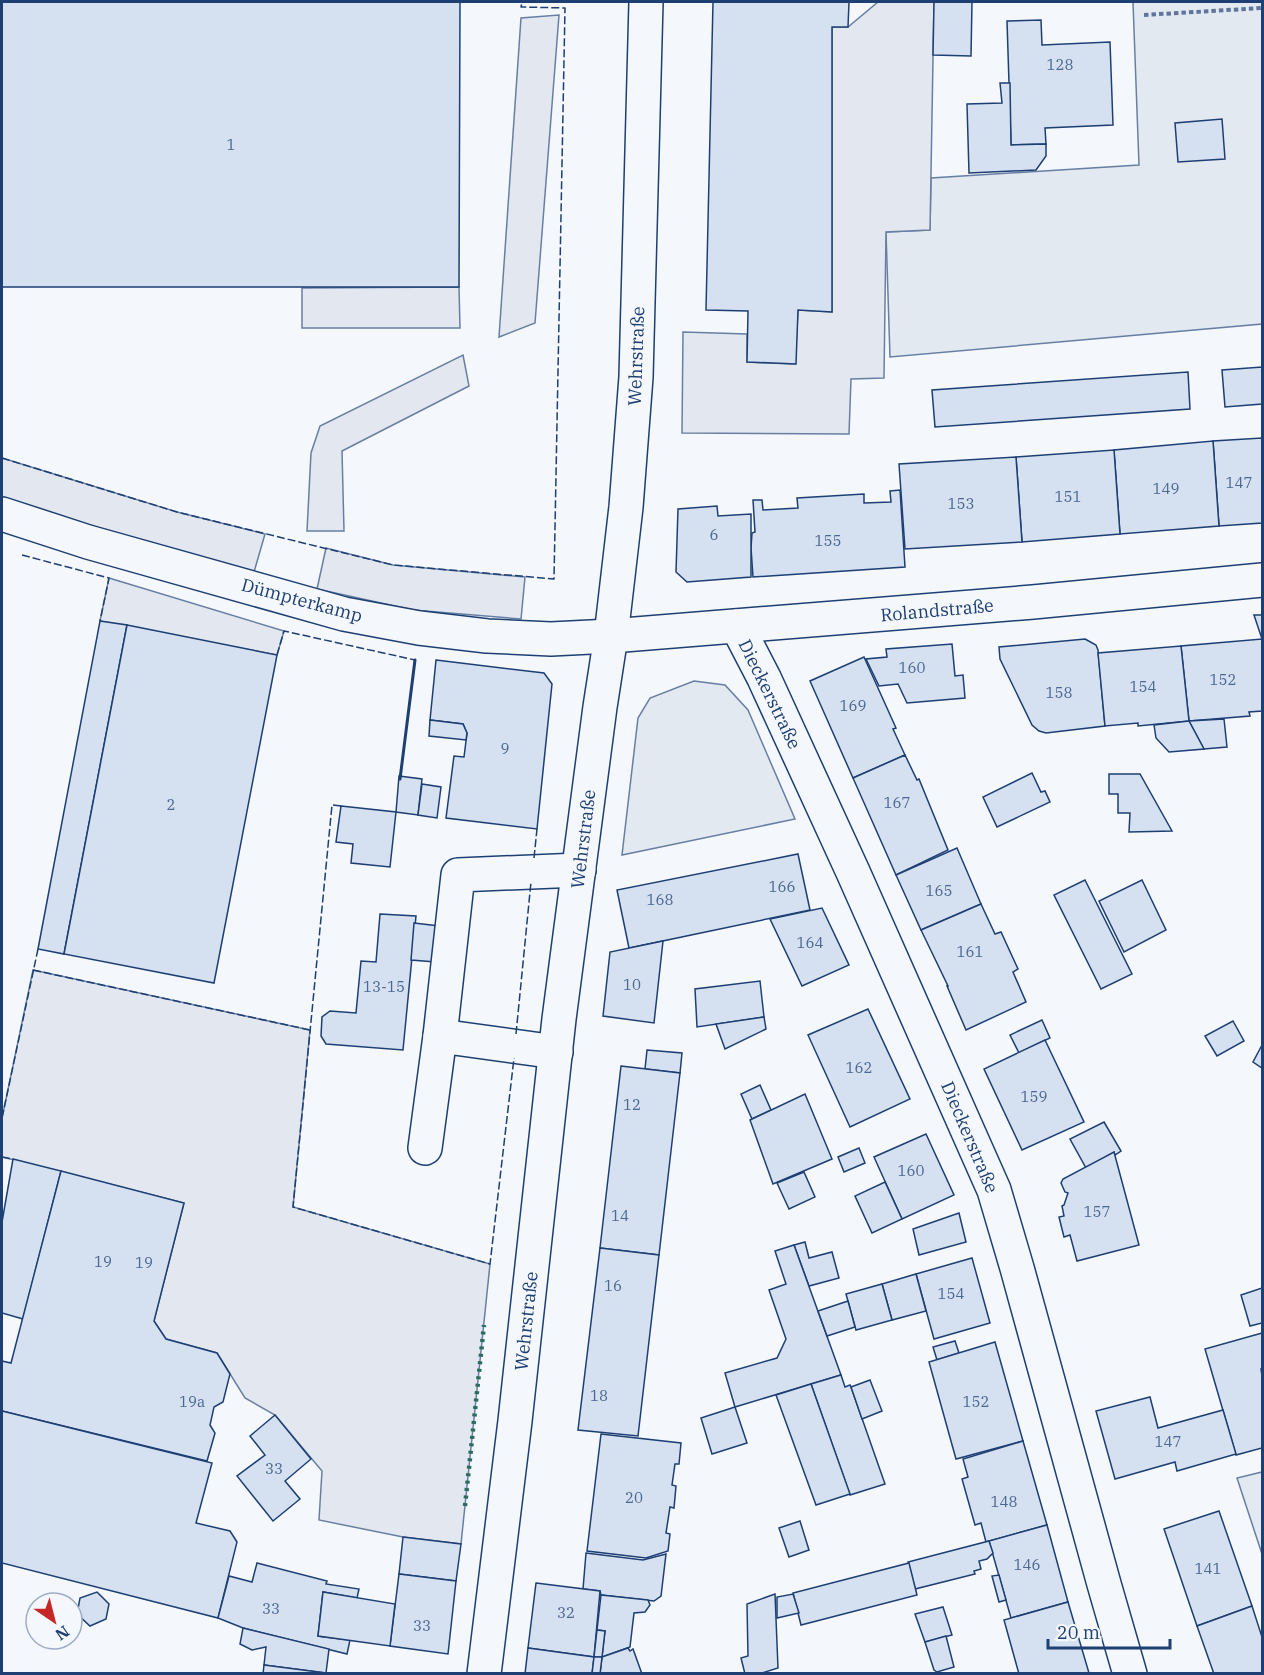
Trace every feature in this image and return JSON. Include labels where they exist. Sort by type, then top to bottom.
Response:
[{"type":"street","name":"Wehrstraße","points":[[484,1674],[556,1052],[626,507],[636,377],[646,2]]},
{"type":"street","name":"Dümpterkamp","points":[[2,514],[88,542],[344,614],[487,636],[551,639],[611,636]]},
{"type":"street","name":"Rolandstraße","points":[[611,636],[1263,580]]},
{"type":"street","name":"Dieckerstraße","points":[[737,626],[764,678],[853,872],[993,1190],[1130,1674]]},
{"type":"street","points":[[425,1148],[458,875],[579,870]]},
{"type":"street","points":[[440,1036],[556,1052]]},
{"type":"path","points":[[1144,15],[1263,8]]},
{"type":"shaded area","points":[[878,2],[934,2],[930,230],[886,232],[884,378],[851,379],[849,434],[682,433],[683,332],[747,334],[747,362],[795,364],[798,310],[832,312],[832,27],[848,27]]},
{"type":"shaded area","points":[[1133,2],[1262,2],[1262,324],[890,357],[886,232],[930,230],[931,178],[1139,165]]},
{"type":"shaded area","points":[[559,15],[535,323],[499,337],[521,18]]},
{"type":"shaded area","points":[[459,287],[460,328],[302,328],[302,288]]},
{"type":"shaded area","points":[[463,355],[469,386],[342,451],[344,531],[307,531],[311,453],[320,426]]},
{"type":"shaded area","points":[[2,458],[177,512],[265,534],[254,572],[136,540],[2,497]]},
{"type":"shaded area","points":[[326,548],[393,565],[525,577],[521,619],[413,610],[317,589]]},
{"type":"shaded area","points":[[109,578],[284,631],[277,655],[100,621]]},
{"type":"shaded area","points":[[694,681],[725,685],[748,710],[795,819],[622,855],[638,718],[650,698]]},
{"type":"shaded area","points":[[33,970],[310,1030],[293,1207],[490,1264],[461,1544],[403,1537],[319,1520],[322,1471],[275,1415],[245,1398],[217,1353],[166,1339],[154,1321],[184,1203],[2,1157],[2,1118]]},
{"type":"shaded area","points":[[1262,1472],[1262,1554],[1237,1478]]},
{"type":"building","points":[[2,2],[460,2],[459,287],[2,287]]},
{"type":"building","points":[[713,2],[849,2],[848,27],[832,27],[832,312],[798,310],[796,364],[747,362],[748,311],[706,310]]},
{"type":"building","points":[[934,2],[972,2],[971,56],[933,55]]},
{"type":"building","points":[[1041,20],[1042,45],[1110,42],[1113,125],[1045,128],[1046,144],[1011,145],[1007,21]]},
{"type":"building","points":[[1000,83],[1010,83],[1011,145],[1046,144],[1046,156],[1036,170],[969,173],[967,104],[1002,103]]},
{"type":"building","points":[[1222,119],[1225,159],[1178,162],[1175,123]]},
{"type":"building","points":[[1262,367],[1262,404],[1225,407],[1222,370]]},
{"type":"building","points":[[1188,372],[1190,409],[935,427],[932,390]]},
{"type":"building","points":[[1262,438],[1262,523],[1219,526],[1213,441]]},
{"type":"building","points":[[1213,441],[1219,526],[1120,534],[1114,450]]},
{"type":"building","points":[[1114,450],[1120,534],[1022,542],[1016,457]]},
{"type":"building","points":[[1016,457],[1022,542],[905,549],[899,464]]},
{"type":"building","points":[[900,490],[905,567],[753,577],[751,548],[752,533],[755,532],[753,500],[762,500],[763,510],[798,508],[797,498],[864,494],[864,503],[891,502],[890,491]]},
{"type":"building","points":[[717,506],[718,516],[751,514],[751,577],[687,582],[676,572],[678,509]]},
{"type":"building","points":[[1254,615],[1262,615],[1262,639]]},
{"type":"building","points":[[100,621],[127,625],[64,954],[38,949]]},
{"type":"building","points":[[127,625],[277,655],[214,983],[64,954]]},
{"type":"building","points":[[1085,639],[1096,645],[1098,650],[1105,726],[1046,733],[1039,731],[1032,725],[1000,659],[999,647]]},
{"type":"building","points":[[1262,639],[1262,711],[1249,712],[1250,716],[1189,721],[1181,646]]},
{"type":"building","points":[[952,644],[955,676],[963,675],[965,698],[907,703],[898,684],[879,686],[866,659],[887,657],[886,649]]},
{"type":"building","points":[[1181,646],[1189,721],[1138,726],[1138,723],[1105,726],[1098,653]]},
{"type":"building","points":[[864,657],[896,728],[893,729],[905,755],[853,778],[810,681]]},
{"type":"building","points":[[436,660],[544,673],[552,684],[537,829],[446,818],[454,756],[464,757],[467,733],[463,724],[430,720]]},
{"type":"building","points":[[1224,719],[1227,747],[1204,749],[1189,721]]},
{"type":"building","points":[[430,720],[463,724],[467,733],[466,740],[429,736]]},
{"type":"building","points":[[1189,721],[1204,749],[1169,752],[1156,738],[1154,725]]},
{"type":"building","points":[[905,755],[917,780],[919,779],[948,850],[896,875],[853,778]]},
{"type":"building","points":[[1032,773],[1041,792],[1045,791],[1050,802],[997,827],[983,797]]},
{"type":"building","points":[[1109,774],[1140,774],[1172,831],[1129,832],[1130,813],[1118,813],[1118,794],[1109,794]]},
{"type":"building","points":[[399,776],[422,779],[418,815],[396,812]]},
{"type":"building","points":[[422,784],[441,787],[437,818],[418,815]]},
{"type":"building","points":[[341,806],[396,812],[390,867],[351,863],[353,844],[336,842]]},
{"type":"building","points":[[957,848],[981,904],[921,930],[896,875]]},
{"type":"building","points":[[798,854],[810,910],[629,948],[617,890]]},
{"type":"building","points":[[1085,880],[1132,974],[1101,989],[1054,895]]},
{"type":"building","points":[[1142,880],[1166,930],[1124,952],[1099,901]]},
{"type":"building","points":[[981,904],[995,934],[1001,932],[1018,969],[1013,972],[1026,1002],[966,1030],[921,930]]},
{"type":"building","points":[[822,908],[849,965],[802,986],[770,919]]},
{"type":"building","points":[[380,914],[416,916],[403,1050],[326,1044],[321,1036],[322,1017],[330,1011],[356,1013],[361,961],[376,962]]},
{"type":"building","points":[[414,923],[465,929],[461,964],[411,960]]},
{"type":"building","points":[[663,941],[654,1023],[603,1016],[610,952]]},
{"type":"building","points":[[760,981],[764,1017],[697,1027],[695,989]]},
{"type":"building","points":[[868,1009],[910,1099],[850,1127],[808,1035]]},
{"type":"building","points":[[764,1017],[766,1029],[725,1049],[716,1024]]},
{"type":"building","points":[[1042,1020],[1050,1038],[1019,1053],[1010,1035]]},
{"type":"building","points":[[1233,1021],[1244,1041],[1217,1056],[1205,1036]]},
{"type":"building","points":[[1045,1040],[1084,1122],[1022,1150],[984,1069]]},
{"type":"building","points":[[1262,1045],[1262,1068],[1253,1062]]},
{"type":"building","points":[[647,1050],[682,1053],[680,1073],[645,1069]]},
{"type":"building","points":[[621,1066],[680,1073],[659,1255],[600,1248]]},
{"type":"building","points":[[760,1085],[771,1110],[752,1119],[741,1094]]},
{"type":"building","points":[[805,1094],[832,1159],[773,1184],[750,1120]]},
{"type":"building","points":[[1104,1122],[1121,1151],[1115,1155],[1114,1152],[1086,1168],[1070,1139]]},
{"type":"building","points":[[926,1134],[954,1195],[902,1219],[874,1157]]},
{"type":"building","points":[[859,1148],[865,1163],[844,1172],[838,1157]]},
{"type":"building","points":[[1114,1152],[1139,1245],[1077,1261],[1070,1235],[1064,1237],[1059,1217],[1064,1216],[1062,1206],[1068,1193],[1065,1192],[1061,1183],[1063,1179]]},
{"type":"building","points":[[13,1159],[61,1171],[23,1319],[2,1313],[2,1222]]},
{"type":"building","points":[[61,1171],[184,1203],[154,1321],[166,1339],[217,1353],[230,1374],[223,1402],[214,1407],[210,1425],[215,1433],[207,1461],[2,1411],[2,1361],[11,1363]]},
{"type":"building","points":[[804,1172],[815,1197],[789,1209],[777,1183]]},
{"type":"building","points":[[885,1182],[902,1219],[872,1233],[855,1196]]},
{"type":"building","points":[[959,1213],[966,1242],[919,1255],[913,1229]]},
{"type":"building","points":[[805,1242],[809,1258],[832,1252],[839,1278],[809,1286],[794,1245]]},
{"type":"building","points":[[794,1245],[841,1375],[735,1407],[725,1373],[777,1358],[786,1339],[769,1290],[786,1284],[775,1251]]},
{"type":"building","points":[[600,1248],[659,1255],[638,1436],[578,1430]]},
{"type":"building","points":[[972,1258],[990,1323],[934,1339],[916,1274]]},
{"type":"building","points":[[916,1274],[926,1311],[892,1320],[882,1284]]},
{"type":"building","points":[[882,1284],[892,1320],[856,1330],[846,1294]]},
{"type":"building","points":[[1262,1288],[1262,1323],[1250,1326],[1241,1295]]},
{"type":"building","points":[[848,1301],[855,1327],[827,1336],[818,1311]]},
{"type":"building","points":[[1262,1333],[1262,1448],[1236,1455],[1205,1349]]},
{"type":"building","points":[[955,1341],[959,1353],[937,1360],[933,1347]]},
{"type":"building","points":[[995,1342],[1023,1441],[956,1459],[929,1362]]},
{"type":"building","points":[[841,1375],[845,1387],[850,1385],[851,1387],[885,1484],[850,1495],[811,1384]]},
{"type":"building","points":[[870,1380],[882,1411],[862,1419],[851,1387]]},
{"type":"building","points":[[811,1384],[850,1494],[816,1505],[776,1395]]},
{"type":"building","points":[[1150,1397],[1158,1428],[1223,1410],[1236,1454],[1177,1471],[1175,1462],[1115,1479],[1096,1411]]},
{"type":"building","points":[[735,1407],[747,1443],[712,1454],[701,1418]]},
{"type":"building","points":[[2,1411],[212,1463],[196,1523],[230,1531],[237,1542],[218,1618],[2,1563]]},
{"type":"building","points":[[275,1415],[311,1459],[285,1481],[300,1499],[273,1521],[237,1476],[265,1455],[250,1436]]},
{"type":"building","points":[[601,1434],[681,1443],[679,1464],[675,1464],[672,1485],[676,1486],[674,1508],[670,1507],[666,1533],[670,1534],[668,1551],[646,1558],[587,1551]]},
{"type":"building","points":[[1023,1441],[1047,1525],[986,1542],[981,1523],[975,1525],[962,1479],[968,1477],[963,1459]]},
{"type":"building","points":[[1219,1511],[1252,1606],[1197,1626],[1164,1529]]},
{"type":"building","points":[[800,1521],[809,1550],[789,1557],[779,1528]]},
{"type":"building","points":[[1047,1525],[1068,1602],[1011,1618],[989,1541]]},
{"type":"building","points":[[403,1537],[461,1544],[456,1581],[399,1574]]},
{"type":"building","points":[[989,1541],[993,1553],[987,1559],[979,1561],[981,1569],[974,1571],[975,1574],[915,1589],[908,1562]]},
{"type":"building","points":[[586,1553],[643,1560],[666,1554],[661,1596],[654,1601],[601,1595],[600,1591],[583,1589]]},
{"type":"building","points":[[257,1563],[327,1581],[326,1584],[359,1589],[357,1598],[323,1592],[318,1636],[350,1640],[347,1654],[243,1628],[218,1618],[229,1576],[252,1582]]},
{"type":"building","points":[[909,1563],[917,1595],[801,1625],[793,1593]]},
{"type":"building","points":[[399,1574],[456,1581],[448,1654],[390,1646]]},
{"type":"building","points":[[999,1575],[1006,1600],[999,1602],[992,1576]]},
{"type":"building","points":[[536,1583],[600,1591],[594,1657],[528,1648]]},
{"type":"building","points":[[97,1592],[109,1604],[106,1619],[90,1626],[84,1620],[84,1597]]},
{"type":"building","points":[[323,1592],[395,1604],[390,1646],[318,1636]]},
{"type":"building","points":[[775,1594],[778,1668],[759,1674],[745,1674],[741,1658],[748,1656],[747,1604]]},
{"type":"building","points":[[793,1594],[799,1613],[777,1618],[777,1597]]},
{"type":"building","points":[[601,1595],[648,1600],[650,1605],[645,1612],[634,1613],[630,1647],[602,1657],[605,1631],[597,1630]]},
{"type":"building","points":[[1068,1602],[1089,1673],[1019,1674],[1004,1620]]},
{"type":"building","points":[[1252,1606],[1262,1637],[1262,1674],[1214,1674],[1197,1626]]},
{"type":"building","points":[[943,1607],[952,1635],[925,1642],[915,1614]]},
{"type":"building","points":[[243,1628],[329,1649],[326,1673],[264,1665],[266,1647],[252,1650],[240,1644]]},
{"type":"building","points":[[597,1630],[605,1631],[602,1657],[594,1657]]},
{"type":"building","points":[[946,1636],[954,1667],[937,1672],[934,1670],[925,1642]]},
{"type":"building","points":[[528,1648],[594,1657],[592,1674],[525,1674]]},
{"type":"building","points":[[628,1648],[630,1651],[633,1649],[642,1674],[600,1674],[602,1657]]},
{"type":"building","points":[[594,1657],[602,1657],[600,1674],[592,1674]]},
{"type":"building","points":[[264,1665],[326,1673],[263,1674]]},
{"type":"hedge","points":[[465,1506],[484,1325]]},
{"type":"fence","points":[[2,458],[177,512],[393,565],[554,579],[565,8],[521,7],[522,2]]},
{"type":"fence","points":[[22,555],[109,578],[100,621]]},
{"type":"fence","points":[[277,655],[284,631],[415,660]]},
{"type":"fence","points":[[341,806],[332,805],[293,1207],[490,1264],[514,1058]]},
{"type":"fence","points":[[534,858],[537,829]]},
{"type":"fence","points":[[516,1034],[531,882]]},
{"type":"fence","points":[[2,1118],[38,949]]},
{"type":"fence","points":[[33,970],[310,1030]]},
{"type":"fence","points":[[2,1157],[13,1159]]},
{"type":"wall","points":[[400,779],[415,660]]}]
